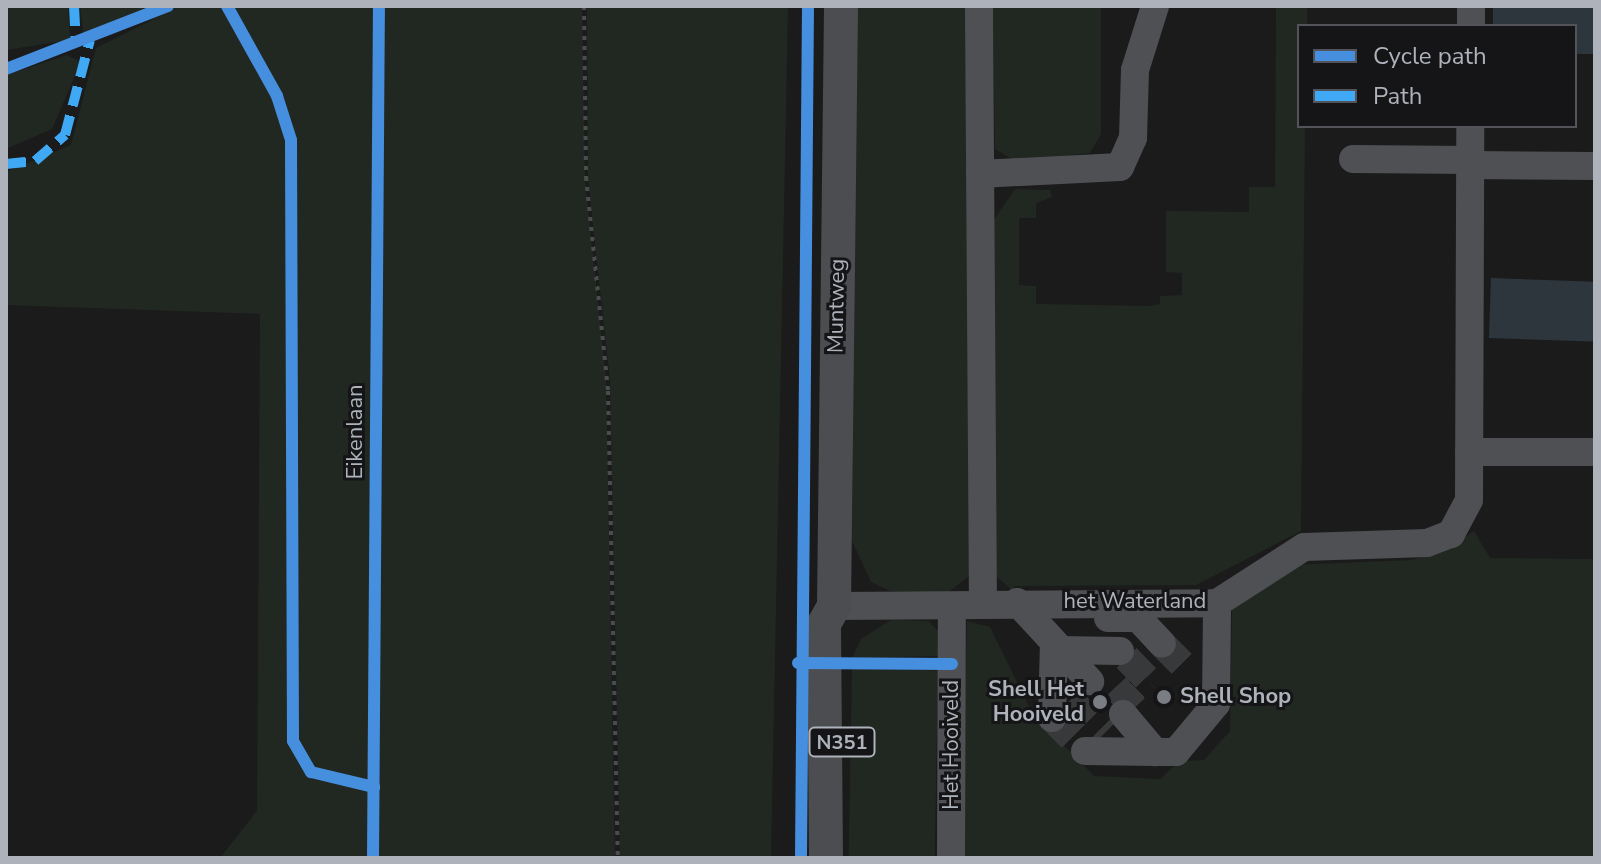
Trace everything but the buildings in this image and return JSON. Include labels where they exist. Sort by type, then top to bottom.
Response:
[{"type":"main road","name":"Muntweg","points":[[826,858],[824,624],[834,606],[841,6]]},
{"type":"main road","name":"Muntweg","points":[[834,606],[844,625],[837,858]]},
{"type":"street","points":[[979,6],[983,602]]},
{"type":"street","points":[[980,174],[1120,167],[1130,152],[1135,70],[1155,6]]},
{"type":"street","name":"het Waterland","points":[[952,606],[983,602],[1217,603],[1298,549],[1427,543],[1451,534],[1468,507],[1470,128]]},
{"type":"street","points":[[1353,159],[1595,166]]},
{"type":"street","points":[[1469,452],[1595,452]]},
{"type":"street","points":[[1017,602],[1084,678],[1057,647]]},
{"type":"street","points":[[1075,602],[1085,617],[1138,618],[1162,644]]},
{"type":"street","points":[[1108,737],[1155,752],[1176,752],[1216,704],[1217,603]]},
{"type":"street","points":[[834,606],[952,606]]},
{"type":"street","name":"Het Hooiveld","points":[[951,858],[952,606]]},
{"type":"street","points":[[1191,673],[1203,686],[1216,685]]},
{"type":"path","points":[[584,6],[586,177],[608,391],[618,858]]},
{"type":"shaded area","points":[[6,6],[68,6],[70,40],[6,50]]},
{"type":"shaded area","points":[[80,6],[158,6],[84,39]]},
{"type":"shaded area","points":[[180,6],[225,6],[282,118],[288,174],[287,720],[309,778],[369,790],[369,858],[220,858],[257,811],[260,314],[6,305],[6,172],[71,145],[96,48]]},
{"type":"shaded area","points":[[230,6],[373,6],[369,783],[329,779],[309,768],[296,731],[295,145],[286,106]]},
{"type":"shaded area","points":[[385,6],[582,6],[585,179],[606,380],[615,858],[378,858]]},
{"type":"shaded area","points":[[587,6],[788,6],[771,858],[620,858],[610,380],[588,179]]},
{"type":"shaded area","points":[[856,6],[968,6],[969,576],[947,593],[890,591],[871,582],[852,541]]},
{"type":"shaded area","points":[[993,6],[1101,6],[1101,134],[1090,153],[1015,161],[995,149]]},
{"type":"shaded area","points":[[1276,6],[1307,6],[1307,24],[1297,24],[1297,128],[1305,128],[1301,531],[1196,585],[1014,586],[1014,592],[996,576],[993,221],[1015,189],[1050,190],[1052,197],[1036,203],[1036,218],[1019,218],[1019,285],[1036,286],[1036,304],[1149,306],[1160,304],[1160,296],[1182,295],[1182,273],[1166,272],[1166,211],[1249,212],[1249,187],[1275,187]]},
{"type":"shaded area","points":[[1493,6],[1595,6],[1595,54],[1577,54],[1577,24],[1493,24]]},
{"type":"shaded area","points":[[67,55],[81,62],[52,129],[6,149],[6,75]]},
{"type":"shaded area","points":[[1491,278],[1595,282],[1593,342],[1489,338]]},
{"type":"shaded area","points":[[1474,531],[1490,558],[1595,559],[1595,858],[960,858],[967,621],[990,627],[1032,713],[1094,776],[1160,779],[1180,761],[1204,760],[1230,731],[1232,607],[1291,565],[1412,560],[1448,549]]},
{"type":"shaded area","points":[[891,620],[928,621],[939,632],[939,656],[852,658],[861,639]]},
{"type":"shaded area","points":[[852,669],[938,671],[935,858],[849,858]]},
{"type":"tunnel","points":[[1162,644],[1191,673]]},
{"type":"tunnel","points":[[1115,707],[1146,678],[1120,651]]},
{"type":"tunnel","points":[[1070,700],[1104,734]]},
{"type":"tunnel","points":[[1052,718],[1085,751]]},
{"type":"marked path","points":[[74,6],[76,46]]},
{"type":"marked path","points":[[6,164],[35,161],[65,135],[90,40]]},
{"type":"cycle path","points":[[6,69],[168,6]]},
{"type":"cycle path","points":[[227,6],[277,96],[291,140],[293,741],[311,772],[374,787]]},
{"type":"cycle path","name":"Eikenlaan","points":[[373,858],[379,6]]},
{"type":"cycle path","points":[[801,858],[808,6]]},
{"type":"cycle path","points":[[798,663],[952,664]]},
{"type":"place","name":"Shell Shop","points":[[1164,697]]},
{"type":"place","name":"Shell Het Hooiveld","points":[[1100,702]]}]
